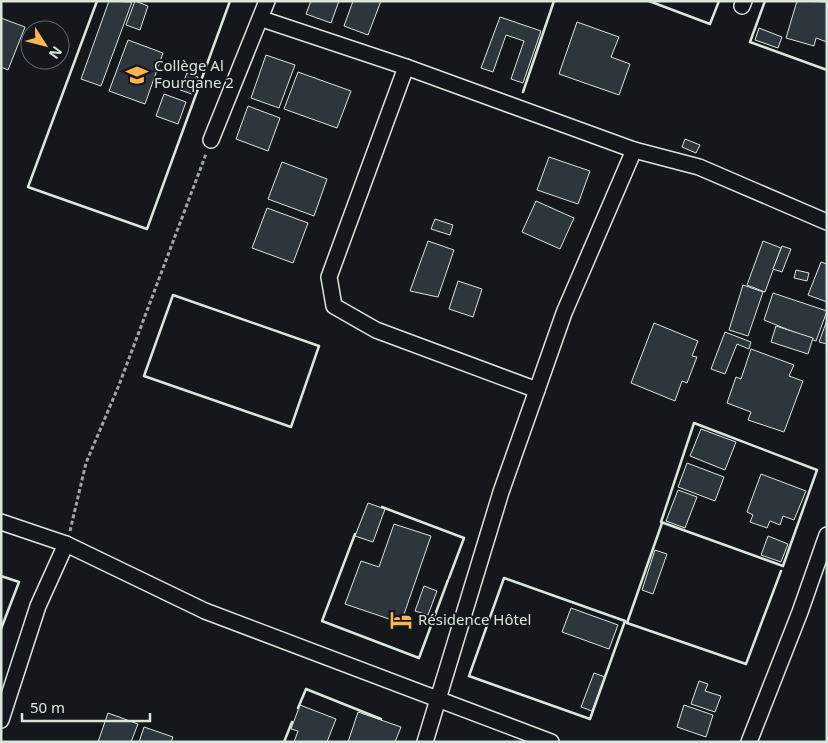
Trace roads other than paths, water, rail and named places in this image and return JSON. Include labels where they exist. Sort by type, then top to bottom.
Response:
[{"type":"street","points":[[211,140],[262,19],[267,1]]},
{"type":"street","points":[[262,19],[406,67],[634,150],[699,167],[827,222]]},
{"type":"street","points":[[406,67],[329,277],[334,306],[376,330],[537,390]]},
{"type":"street","points":[[425,742],[501,492],[564,313],[634,150]]},
{"type":"street","points":[[1,522],[66,544],[205,611],[551,742]]},
{"type":"street","points":[[749,742],[800,612],[827,535]]},
{"type":"street","points":[[1,720],[38,606],[66,544]]},
{"type":"place","name":"Collège Al Fourqane 2","points":[[137,75]]},
{"type":"place","name":"Résidence Hôtel","points":[[401,620]]}]
